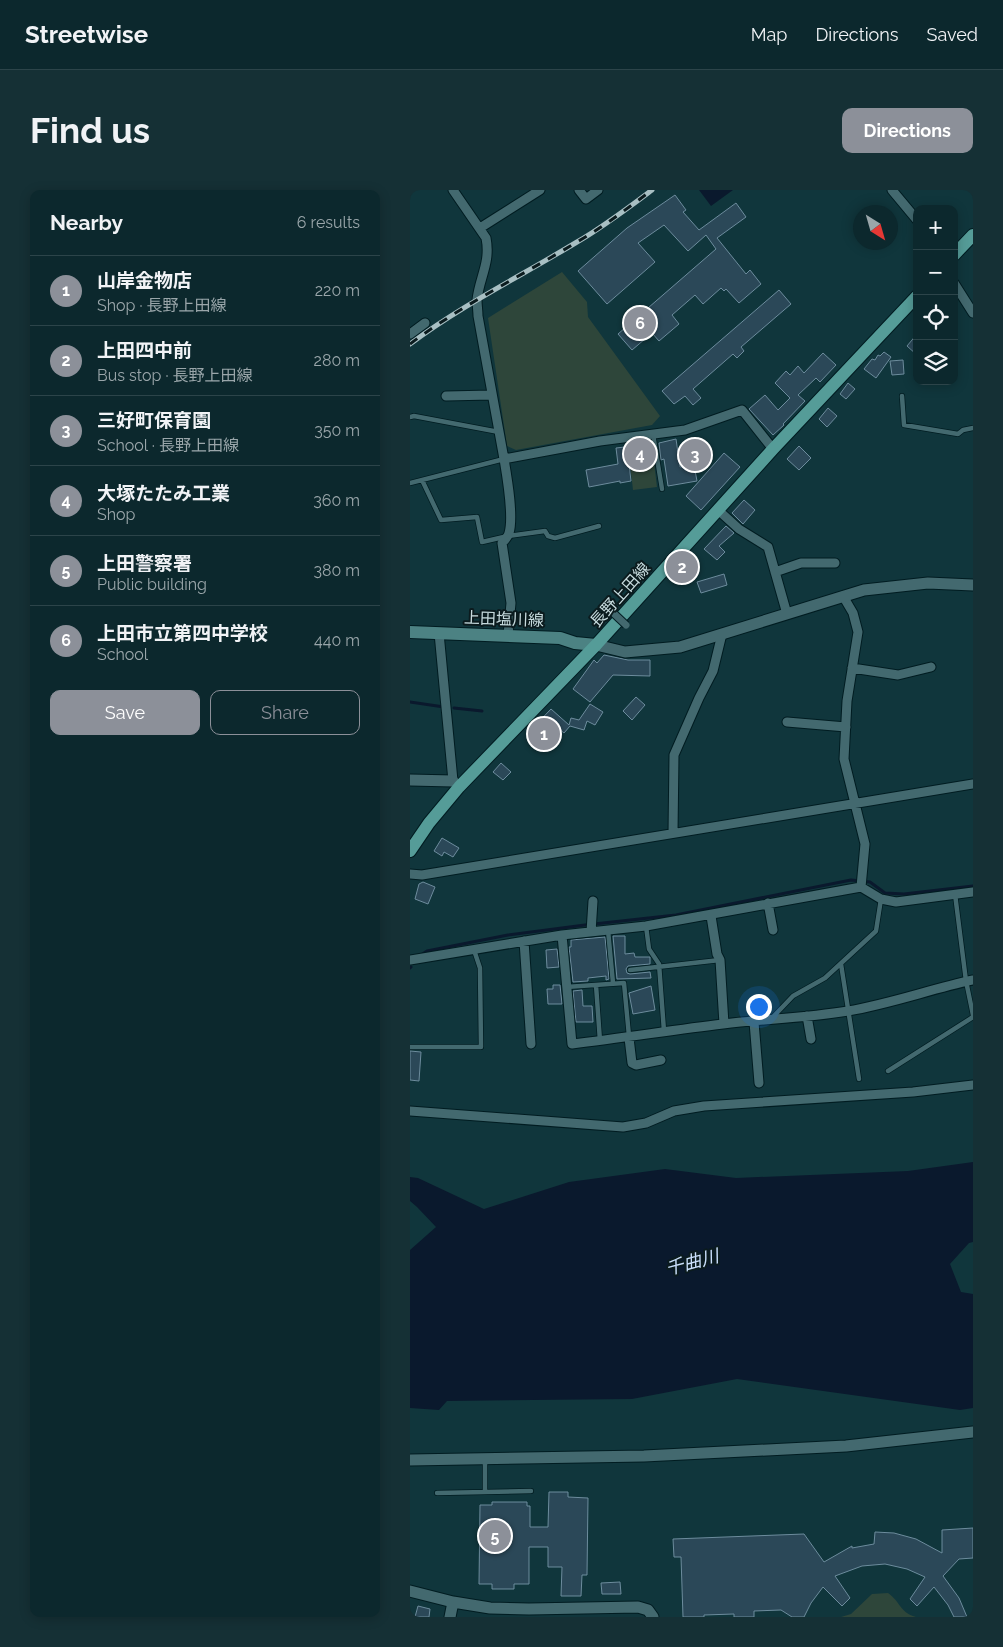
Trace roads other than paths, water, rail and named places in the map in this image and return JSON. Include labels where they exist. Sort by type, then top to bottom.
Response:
[{"type":"main road","points":[[958,251],[973,235]]},
{"type":"main road","name":"長野上田線","points":[[410,851],[456,784],[596,645],[773,449],[913,300]]},
{"type":"main road","name":"上田塩川線","points":[[410,632],[560,638],[574,643],[596,645]]},
{"type":"street","points":[[453,190],[480,228],[486,238],[488,247],[485,270],[477,300],[478,316],[509,495],[510,528],[508,536],[502,543],[510,603],[508,635]]},
{"type":"street","points":[[480,228],[540,190]]},
{"type":"street","points":[[579,190],[586,199],[598,190]]},
{"type":"street","points":[[892,190],[913,215]]},
{"type":"street","points":[[958,289],[973,313]]},
{"type":"street","points":[[410,334],[425,323]]},
{"type":"street","points":[[446,396],[491,395]]},
{"type":"street","points":[[504,459],[600,441],[685,430],[742,410],[773,449]]},
{"type":"street","points":[[718,510],[739,529],[768,547],[787,614]]},
{"type":"street","points":[[775,572],[801,563],[835,563]]},
{"type":"street","points":[[596,645],[625,652],[680,647],[843,596],[884,587],[921,584],[973,584]]},
{"type":"street","points":[[843,596],[853,613],[858,632],[852,668],[844,759],[865,844],[861,887]]},
{"type":"street","points":[[608,608],[626,625]]},
{"type":"street","points":[[410,780],[456,784],[439,633]]},
{"type":"street","points":[[673,833],[674,755],[713,671],[722,634]]},
{"type":"street","points":[[852,668],[898,675],[931,667]]},
{"type":"street","points":[[787,722],[846,727]]},
{"type":"street","points":[[410,874],[422,875],[973,784]]},
{"type":"street","points":[[410,960],[562,935],[646,926],[711,916],[768,903],[861,887],[881,900],[896,902],[973,892]]},
{"type":"street","points":[[591,932],[593,901]]},
{"type":"street","points":[[768,903],[772,930]]},
{"type":"street","points":[[711,916],[717,954],[720,960],[724,1024]]},
{"type":"street","points":[[562,935],[572,1044],[724,1024],[849,1011],[903,999],[970,980]]},
{"type":"street","points":[[524,941],[531,1044]]},
{"type":"street","points":[[807,1016],[811,1039]]},
{"type":"street","points":[[754,1022],[759,1083]]},
{"type":"street","points":[[629,1038],[632,1063],[636,1065],[661,1060]]},
{"type":"street","points":[[410,1111],[623,1127],[646,1123],[674,1111],[704,1106],[913,1092],[973,1085]]},
{"type":"street","points":[[410,1460],[644,1456],[836,1446],[973,1432]]},
{"type":"street","points":[[410,1591],[489,1612],[528,1613],[638,1607],[648,1610],[653,1617]]},
{"type":"street","points":[[450,1617],[453,1602]]},
{"type":"lane","points":[[902,396],[904,425],[958,434],[963,430],[973,428]]},
{"type":"lane","points":[[410,417],[414,416],[499,432]]},
{"type":"lane","points":[[653,434],[662,489]]},
{"type":"lane","points":[[410,483],[504,459]]},
{"type":"lane","points":[[422,480],[441,520],[477,517],[482,542],[545,531],[548,536],[555,538],[599,526]]},
{"type":"lane","points":[[888,1071],[973,1016],[970,980],[955,894]]},
{"type":"lane","points":[[771,1020],[793,996],[826,978],[876,932],[881,900]]},
{"type":"lane","points":[[646,926],[649,948],[659,967],[665,1032]]},
{"type":"lane","points":[[608,930],[613,983]]},
{"type":"lane","points":[[410,1047],[482,1046],[480,968],[474,949]]},
{"type":"lane","points":[[630,970],[720,960]]},
{"type":"lane","points":[[841,964],[859,1079]]},
{"type":"lane","points":[[566,987],[624,983],[629,1038]]},
{"type":"lane","points":[[596,985],[600,1041]]},
{"type":"lane","points":[[484,1458],[485,1492]]},
{"type":"lane","points":[[437,1493],[531,1491]]},
{"type":"water","points":[[699,190],[733,190],[711,206]]},
{"type":"water","name":"千曲川","points":[[973,1162],[973,1242],[969,1243],[950,1264],[961,1292],[973,1294],[973,1408],[960,1410],[737,1379],[632,1399],[447,1401],[439,1410],[410,1408],[410,1250],[436,1227],[410,1201],[410,1177],[418,1178],[484,1209],[569,1182],[665,1169],[736,1178],[908,1171]]},
{"type":"waterway","points":[[410,702],[444,707]]},
{"type":"waterway","points":[[454,708],[482,711]]},
{"type":"waterway","points":[[421,955],[427,951],[508,935],[676,915],[851,880],[870,882],[885,893],[904,894],[973,886]]},
{"type":"railway","points":[[410,344],[471,304],[587,236],[652,190]]},
{"type":"place","name":"上田市立第四中学校","points":[[640,323]]},
{"type":"place","name":"大塚たたみ工業","points":[[640,454]]},
{"type":"place","name":"三好町保育園","points":[[695,455]]},
{"type":"place","name":"上田四中前","points":[[682,567]]},
{"type":"place","name":"山岸金物店","points":[[544,734]]},
{"type":"place","name":"上田警察署","points":[[495,1536]]}]
